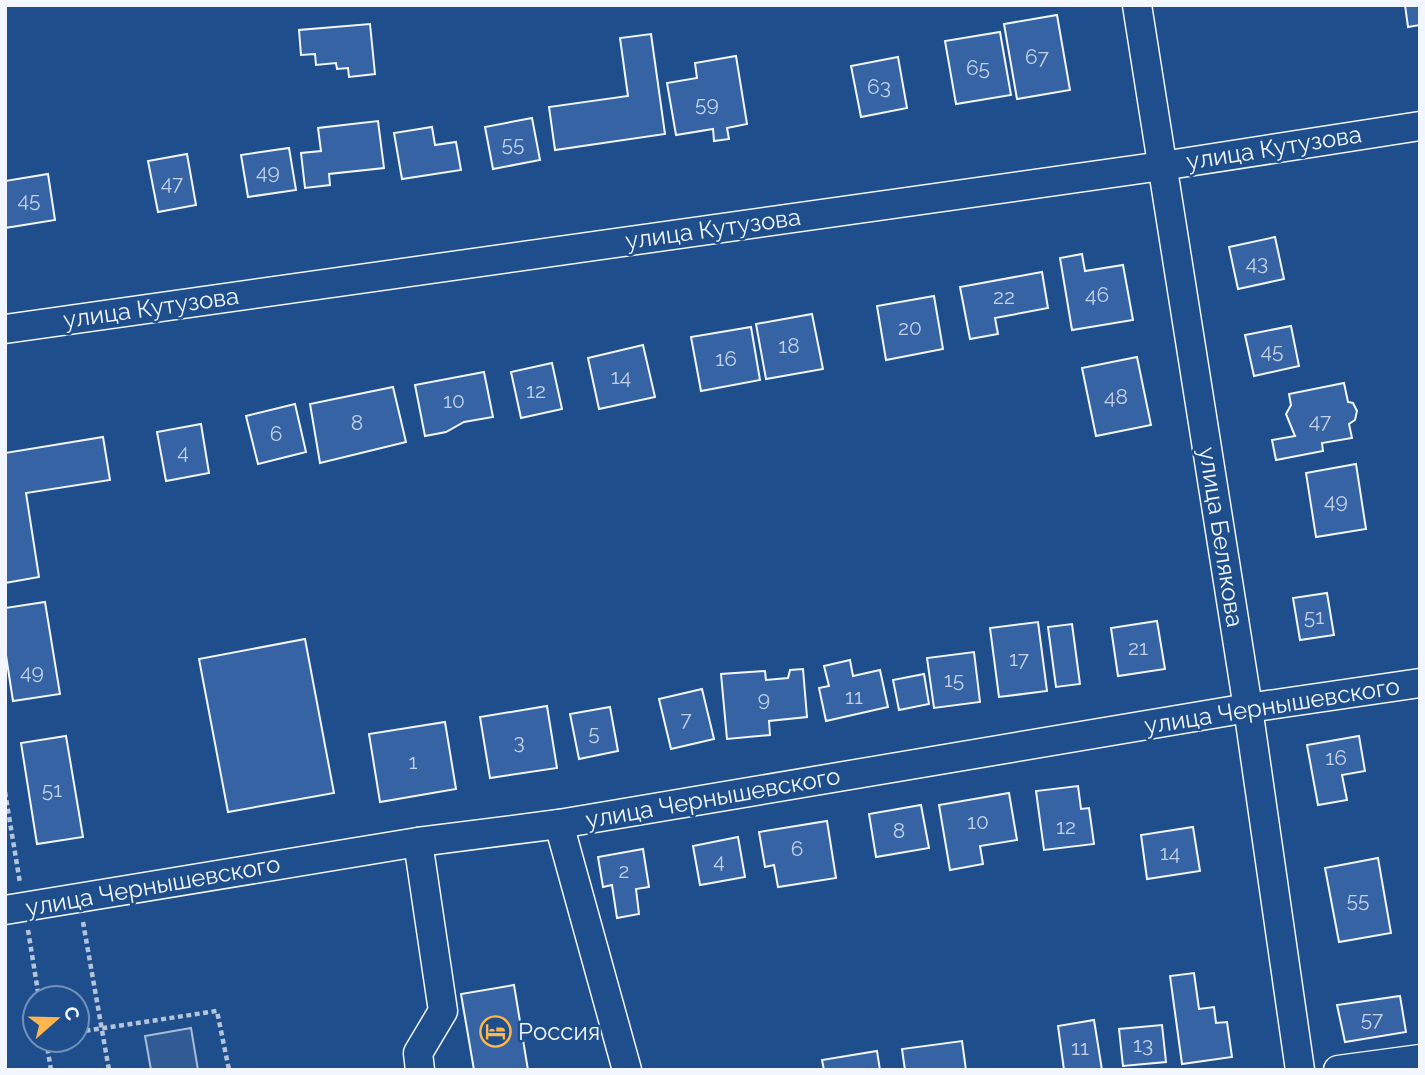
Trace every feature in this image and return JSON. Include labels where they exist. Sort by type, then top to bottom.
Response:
[{"type":"street","name":"улица Белякова","points":[[1137,5],[1248,708],[1300,1070]]},
{"type":"street","name":"улица Кутузова","points":[[5,328],[1162,166],[1420,126]]},
{"type":"street","name":"улица Чернышевского","points":[[5,910],[418,842],[559,824],[1248,708],[1420,683]]},
{"type":"street","points":[[559,824],[627,1070]]},
{"type":"street","points":[[418,842],[443,1011],[418,1053],[420,1070]]},
{"type":"street","points":[[1338,1070],[1420,1059]]},
{"type":"path","points":[[79,897],[109,1070]]},
{"type":"path","points":[[91,1029],[217,1010],[229,1070]]},
{"type":"shaded area","points":[[191,1028],[198,1070],[151,1070],[145,1036]]},
{"type":"building","points":[[1405,5],[1420,5],[1420,25],[1408,27]]},
{"type":"building","points":[[1057,15],[1070,90],[1017,99],[1004,24]]},
{"type":"building","points":[[370,24],[375,74],[349,77],[348,68],[337,69],[336,63],[316,65],[315,54],[301,55],[299,30]]},
{"type":"building","points":[[1000,32],[1011,95],[956,104],[945,41]]},
{"type":"building","points":[[651,34],[665,134],[555,150],[549,107],[628,96],[620,38]]},
{"type":"building","points":[[736,56],[747,124],[727,128],[729,139],[714,141],[713,129],[676,135],[667,83],[697,78],[695,63]]},
{"type":"building","points":[[898,57],[907,108],[861,117],[851,66]]},
{"type":"building","points":[[532,118],[540,160],[493,169],[485,127]]},
{"type":"building","points":[[378,121],[384,168],[329,174],[330,185],[305,188],[301,153],[321,151],[318,128]]},
{"type":"building","points":[[432,127],[435,145],[456,142],[461,170],[402,179],[394,133]]},
{"type":"building","points":[[289,148],[296,190],[248,197],[241,155]]},
{"type":"building","points":[[187,154],[196,205],[158,212],[148,161]]},
{"type":"building","points":[[48,174],[55,220],[5,228],[5,181]]},
{"type":"building","points":[[1275,237],[1284,279],[1238,289],[1229,247]]},
{"type":"building","points":[[1082,254],[1085,271],[1123,265],[1133,320],[1072,330],[1060,258]]},
{"type":"building","points":[[1042,272],[1048,308],[995,318],[998,334],[970,339],[960,287]]},
{"type":"building","points":[[934,296],[943,349],[886,360],[877,306]]},
{"type":"building","points":[[812,314],[823,369],[766,379],[756,324]]},
{"type":"building","points":[[1291,326],[1299,366],[1254,376],[1245,335]]},
{"type":"building","points":[[751,327],[760,380],[701,391],[691,337]]},
{"type":"building","points":[[643,345],[655,397],[599,409],[588,358]]},
{"type":"building","points":[[1137,357],[1151,425],[1096,436],[1082,368]]},
{"type":"building","points":[[552,363],[562,409],[521,418],[511,372]]},
{"type":"building","points":[[484,372],[493,417],[464,422],[446,432],[425,436],[415,385]]},
{"type":"building","points":[[1344,383],[1348,402],[1353,403],[1357,411],[1355,420],[1349,424],[1352,438],[1322,443],[1323,451],[1276,460],[1272,440],[1295,436],[1286,414],[1291,405],[1289,394]]},
{"type":"building","points":[[393,387],[406,442],[320,463],[310,404]]},
{"type":"building","points":[[295,404],[306,452],[258,464],[246,416]]},
{"type":"building","points":[[201,424],[209,473],[166,481],[157,432]]},
{"type":"building","points":[[103,437],[110,480],[26,493],[39,577],[5,583],[5,453]]},
{"type":"building","points":[[1356,464],[1366,529],[1316,537],[1306,473]]},
{"type":"building","points":[[1327,593],[1334,635],[1300,640],[1293,598]]},
{"type":"building","points":[[45,602],[60,694],[13,701],[5,649],[5,608]]},
{"type":"building","points":[[1157,621],[1165,669],[1118,676],[1111,628]]},
{"type":"building","points":[[1038,622],[1047,691],[999,697],[990,628]]},
{"type":"building","points":[[1072,624],[1080,684],[1056,687],[1048,627]]},
{"type":"building","points":[[305,639],[334,793],[228,812],[199,659]]},
{"type":"building","points":[[974,652],[980,702],[934,708],[927,658]]},
{"type":"building","points":[[850,660],[853,676],[880,670],[888,707],[826,721],[819,688],[829,686],[824,666]]},
{"type":"building","points":[[803,669],[807,717],[769,721],[770,735],[727,739],[721,674],[765,671],[766,680],[788,678],[790,670]]},
{"type":"building","points":[[924,674],[929,704],[899,710],[893,680]]},
{"type":"building","points":[[702,689],[714,739],[671,749],[659,699]]},
{"type":"building","points":[[547,706],[557,768],[490,778],[480,717]]},
{"type":"building","points":[[610,707],[618,751],[579,759],[570,714]]},
{"type":"building","points":[[445,722],[456,789],[380,802],[369,734]]},
{"type":"building","points":[[66,736],[83,837],[37,844],[21,743]]},
{"type":"building","points":[[1359,736],[1365,771],[1342,775],[1347,800],[1318,805],[1307,745]]},
{"type":"building","points":[[1078,786],[1081,809],[1089,808],[1094,844],[1044,850],[1036,791]]},
{"type":"building","points":[[1009,793],[1017,840],[980,846],[983,864],[950,870],[939,805]]},
{"type":"building","points":[[921,805],[929,848],[876,857],[869,814]]},
{"type":"building","points":[[827,821],[836,878],[778,887],[774,865],[765,867],[759,832]]},
{"type":"building","points":[[1193,827],[1200,871],[1147,879],[1141,835]]},
{"type":"building","points":[[738,837],[745,877],[700,885],[693,846]]},
{"type":"building","points":[[643,849],[649,887],[636,889],[639,914],[617,918],[612,885],[603,887],[598,857]]},
{"type":"building","points":[[1378,858],[1391,933],[1339,942],[1325,868]]},
{"type":"building","points":[[1194,973],[1199,1009],[1214,1007],[1216,1023],[1227,1022],[1232,1057],[1182,1064],[1170,976]]},
{"type":"building","name":"Россия","points":[[514,985],[528,1070],[474,1070],[461,994]]},
{"type":"building","points":[[1400,996],[1406,1032],[1345,1042],[1337,1005]]},
{"type":"building","points":[[1094,1020],[1102,1070],[1064,1070],[1058,1026]]},
{"type":"building","points":[[1162,1025],[1166,1062],[1123,1066],[1119,1029]]},
{"type":"building","points":[[962,1041],[966,1070],[905,1070],[902,1049]]},
{"type":"building","points":[[877,1051],[880,1070],[824,1070],[822,1060]]},
{"type":"place","name":"Россия","points":[[495,1032]]}]
